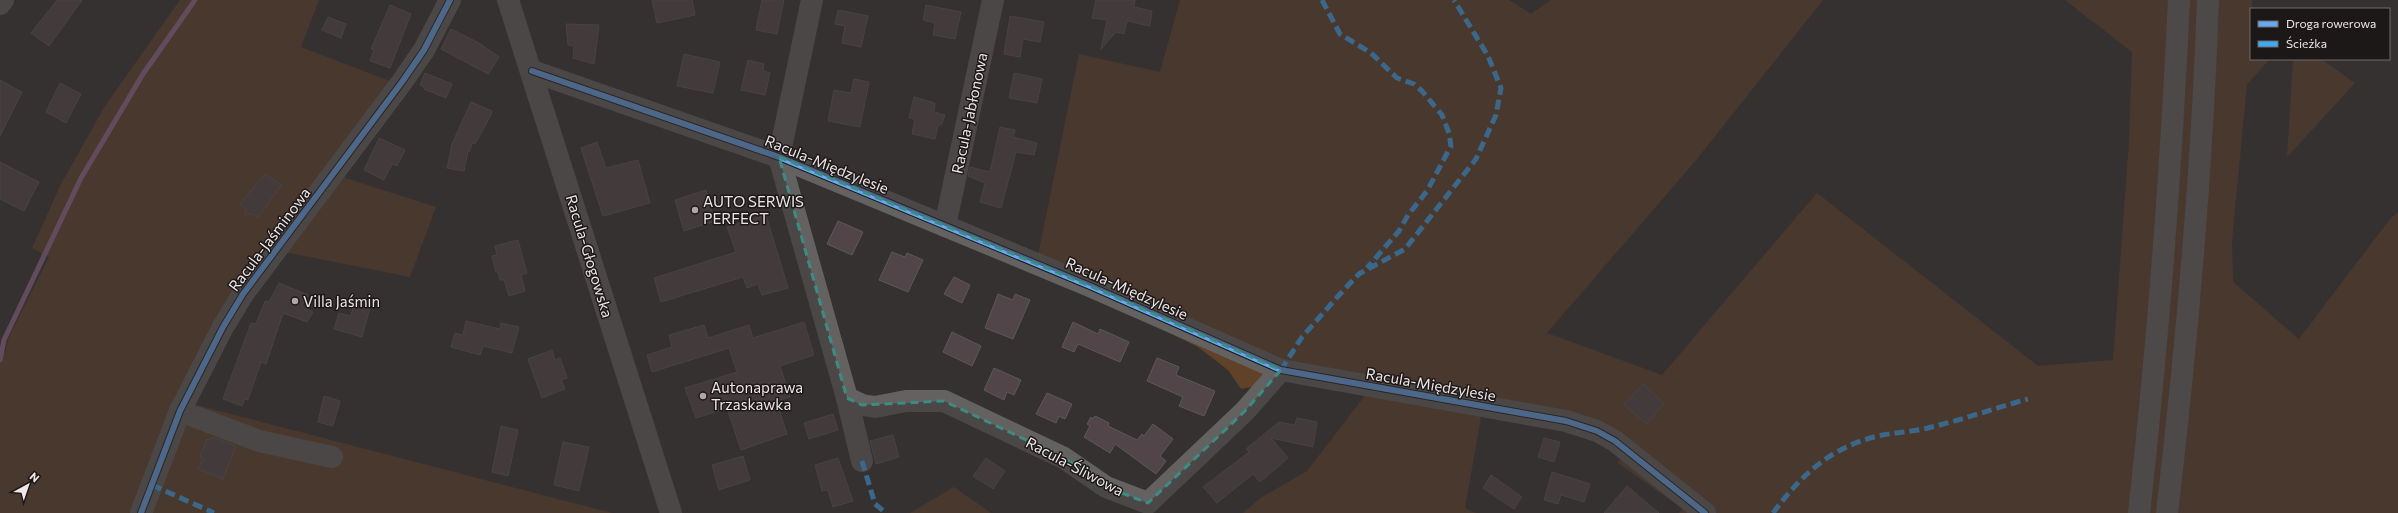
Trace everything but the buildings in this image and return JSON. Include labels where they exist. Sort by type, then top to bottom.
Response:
[{"type":"highway","points":[[2139,513],[2150,416],[2161,284],[2179,0]]},
{"type":"highway","points":[[2167,513],[2179,417],[2191,272],[2208,0]]},
{"type":"street","points":[[0,4],[3,0]]},
{"type":"street","name":"Racula-Jaśminowa","points":[[141,513],[180,411],[223,327],[243,294],[402,82],[424,50],[450,0]]},
{"type":"street","name":"Racula-Głogowska","points":[[508,0],[532,71],[671,513]]},
{"type":"street","points":[[812,0],[779,157],[847,398],[862,461]]},
{"type":"street","name":"Racula-Jabłonowa","points":[[945,226],[993,0]]},
{"type":"street","name":"Racula-Międzylesie","points":[[532,71],[779,157],[1090,286],[1282,370],[1566,421],[1597,431],[1615,441],[1705,513]]},
{"type":"street","name":"Racula-Śliwowa","points":[[847,398],[862,405],[875,407],[906,401],[944,401],[1064,458],[1106,487],[1148,503],[1245,411],[1282,370]]},
{"type":"street","points":[[180,411],[259,441],[332,457]]},
{"type":"highlighted area","points":[[779,157],[1090,286],[1281,370],[1245,411],[1148,503],[1106,487],[1064,458],[944,401],[862,405],[847,398]]},
{"type":"shaded area","points":[[180,0],[319,0],[301,47],[397,84],[333,174],[436,207],[410,277],[274,250],[181,401],[612,513],[0,513],[0,351],[5,353],[9,337],[49,257],[32,248],[61,184],[105,106]]},
{"type":"shaded area","points":[[1180,0],[1509,0],[1531,14],[1551,0],[1823,0],[1697,159],[1547,333],[1662,375],[1817,193],[2038,366],[2113,360],[2129,142],[2132,52],[2065,0],[2252,0],[2252,8],[2250,8],[2250,60],[2269,60],[2247,84],[2232,241],[2233,282],[2299,339],[2390,219],[2398,212],[2398,513],[1679,513],[1683,509],[1618,463],[1622,451],[1592,430],[1483,406],[1465,508],[1476,513],[1243,513],[1262,497],[1307,471],[1370,389],[1286,380],[1241,389],[1228,370],[1198,347],[1080,289],[1035,270],[1079,54],[1160,72]]},
{"type":"shaded area","points":[[2293,60],[2322,60],[2355,83],[2287,157]]},
{"type":"shaded area","points":[[954,487],[991,513],[910,513]]},
{"type":"waterway","points":[[0,360],[4,340],[81,178],[143,74],[195,0]]},
{"type":"marked path","points":[[1322,0],[1340,34],[1371,53],[1397,78],[1414,84],[1422,91],[1442,115],[1449,133],[1451,146],[1427,191],[1408,215],[1399,231],[1367,268]]},
{"type":"marked path","points":[[1281,370],[1302,337],[1359,274],[1405,249],[1476,159],[1496,115],[1501,88],[1488,56],[1454,0]]},
{"type":"marked path","points":[[1773,513],[1795,486],[1818,464],[1846,447],[1878,436],[1918,430],[1956,421],[2028,399]]},
{"type":"marked path","points":[[862,461],[875,504],[886,513]]},
{"type":"marked path","points":[[152,485],[214,513]]},
{"type":"cycle path","points":[[141,513],[180,411],[223,327],[243,294],[402,82],[424,50],[450,0]]},
{"type":"cycle path","points":[[532,71],[779,157],[1090,286],[1281,370],[1566,421],[1597,431],[1615,441],[1705,513]]},
{"type":"place","name":"AUTO SERWIS PERFECT","points":[[695,210]]},
{"type":"place","name":"Villa Jaśmin","points":[[295,301]]},
{"type":"place","name":"Autonaprawa Trzaskawka","points":[[703,396]]}]
